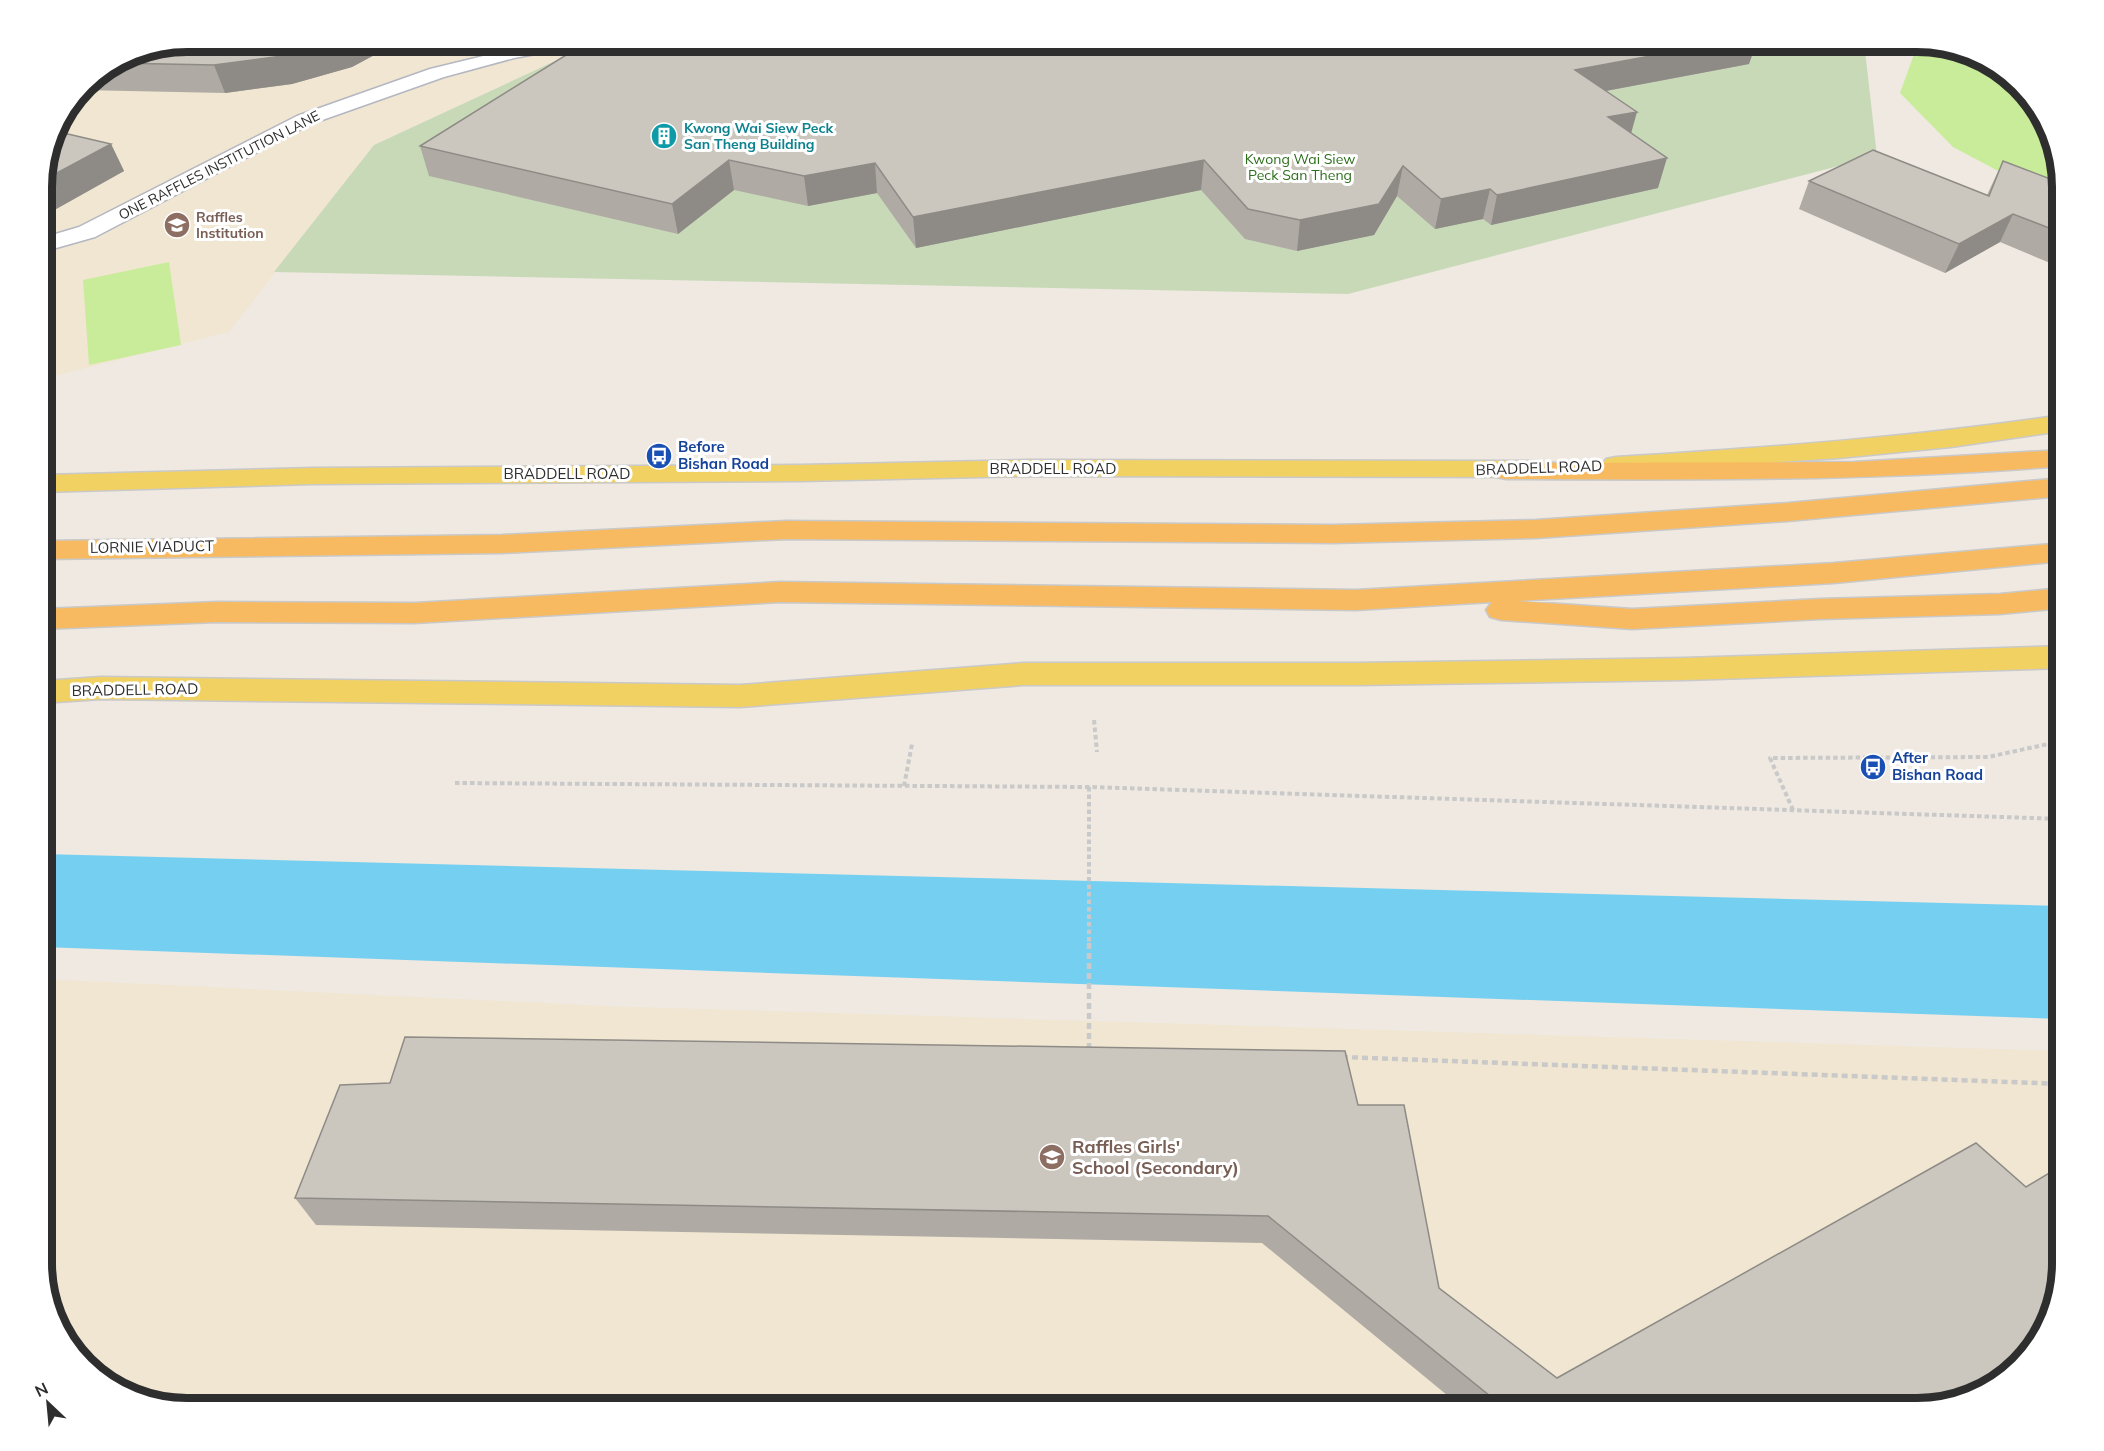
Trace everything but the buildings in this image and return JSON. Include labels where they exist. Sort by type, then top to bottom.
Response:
[{"type":"highway","points":[[1506,471],[1796,472],[1992,465],[2052,459]]},
{"type":"highway","name":"LORNIE VIADUCT","points":[[53,550],[502,544],[786,530],[1333,534],[1536,529],[1788,512],[2052,488]]},
{"type":"highway","points":[[1356,600],[1834,573],[2052,553]]},
{"type":"highway","points":[[53,619],[217,612],[415,613],[780,592],[1356,600],[1632,619],[1820,609],[2000,604],[2052,599]]},
{"type":"main road","name":"BRADDELL ROAD","points":[[53,484],[312,476],[801,474],[1029,468],[1506,471],[1783,456],[1987,435],[2052,425]]},
{"type":"main road","name":"BRADDELL ROAD","points":[[53,691],[101,688],[740,696],[1024,674],[1356,674],[1684,669],[2052,657]]},
{"type":"lane","name":"ONE RAFFLES INSTITUTION LANE","points":[[53,242],[87,232],[303,120],[437,73],[514,53]]},
{"type":"path","points":[[1793,810],[1770,758],[1988,757],[2052,743]]},
{"type":"path","points":[[904,786],[912,744]]},
{"type":"path","points":[[455,783],[1089,787],[2052,819]]},
{"type":"path","points":[[1089,787],[1089,1047],[1101,1048]]},
{"type":"path","points":[[1338,1056],[2052,1084]]},
{"type":"shaded area","name":"Raffles Institution","points":[[178,53],[572,53],[374,145],[229,332],[53,376],[53,178],[57,152],[66,128],[80,105],[105,80],[126,67],[152,57]]},
{"type":"shaded area","name":"Raffles Girls' School (Secondary)","points":[[53,980],[605,1006],[2052,1051],[2051,1275],[1929,1397],[178,1398],[161,1396],[128,1385],[105,1371],[92,1359],[80,1346],[71,1331],[57,1299],[53,1273]]},
{"type":"green space","name":"Kwong Wai Siew Peck San Theng","points":[[1865,52],[1877,156],[1348,294],[274,272],[374,145],[573,53]]},
{"type":"green space","points":[[1915,52],[1943,55],[1960,60],[1992,75],[2018,98],[2038,128],[2047,152],[2052,200],[1953,147],[1900,93]]},
{"type":"green space","points":[[169,262],[181,345],[89,365],[83,280]]},
{"type":"water","points":[[53,854],[2052,906],[2052,1019],[53,947]]},
{"type":"place","name":"Kwong Wai Siew Peck San Theng Building","points":[[664,136]]},
{"type":"place","name":"Raffles Institution","points":[[177,225]]},
{"type":"place","name":"Before Bishan Road","points":[[659,456]]},
{"type":"place","name":"After Bishan Road","points":[[1873,767]]},
{"type":"place","name":"Raffles Girls' School (Secondary)","points":[[1052,1157]]}]
